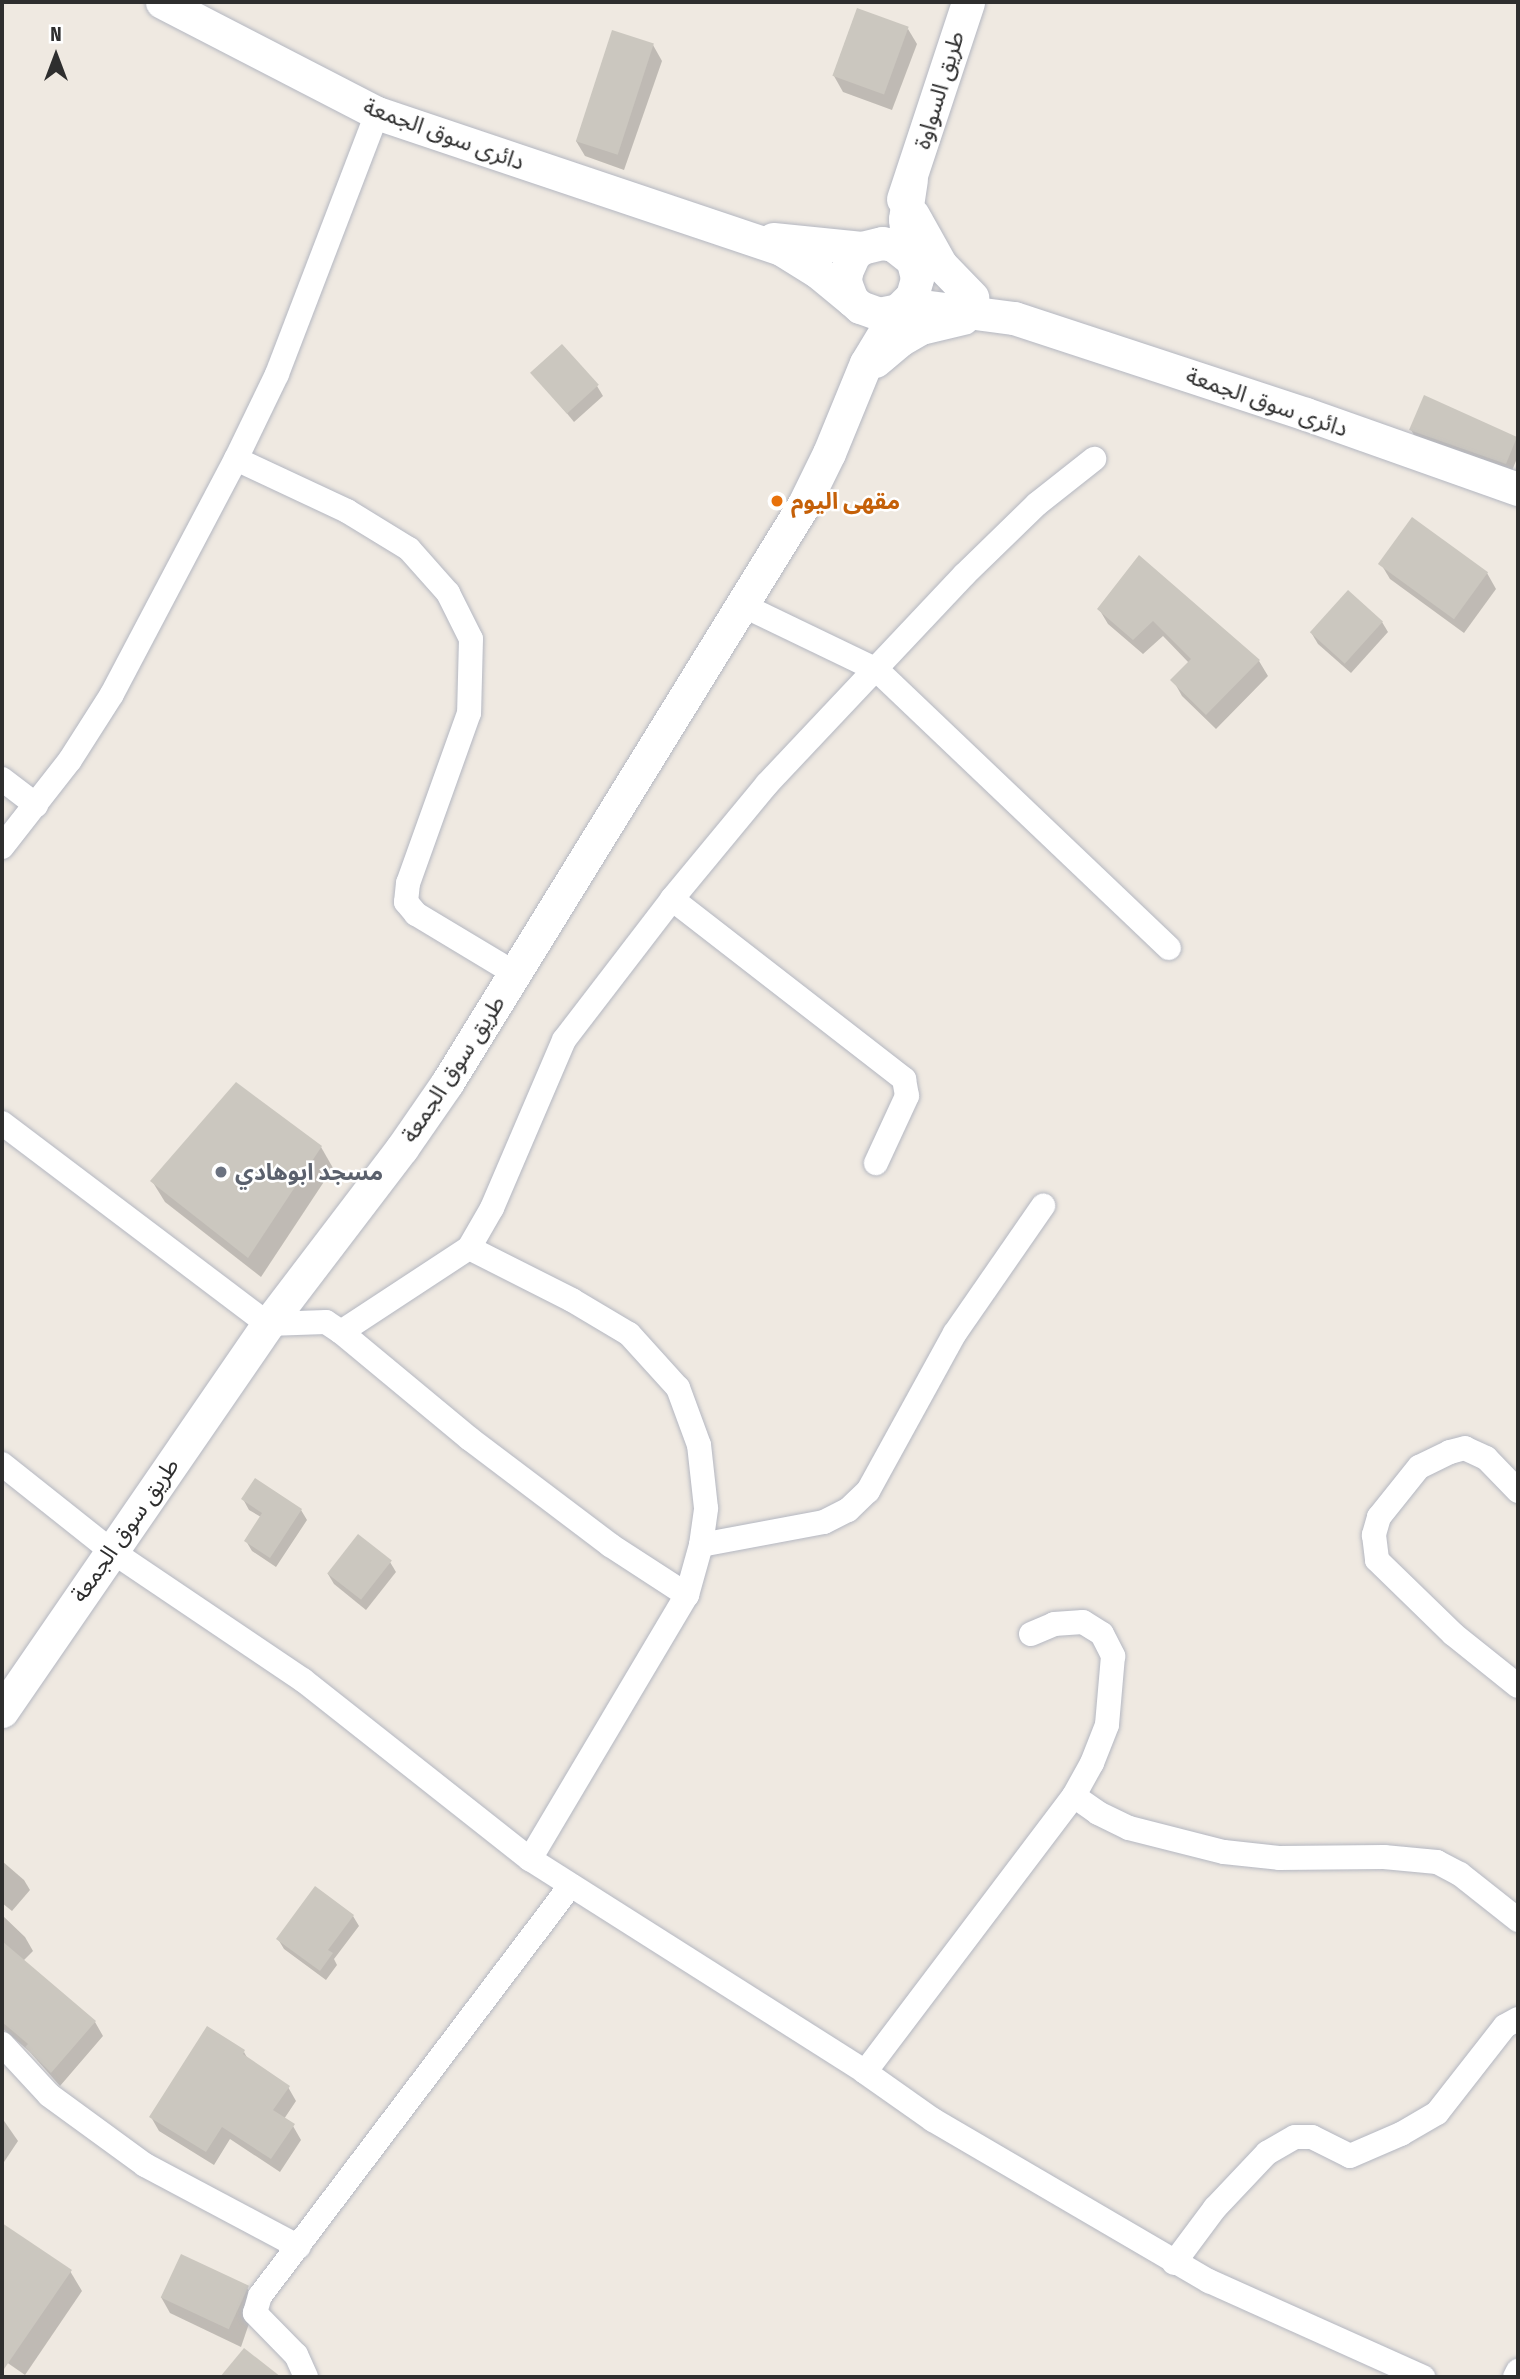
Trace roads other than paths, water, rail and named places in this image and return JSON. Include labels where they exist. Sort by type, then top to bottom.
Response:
[{"type":"main road","name":"دائرى سوق الجمعة","points":[[162,2],[377,113],[739,233]]},
{"type":"main road","name":"طريق السواوة","points":[[909,191],[968,2]]},
{"type":"main road","points":[[856,386],[856,304],[845,282],[846,272],[854,254],[867,246],[893,216],[909,191]]},
{"type":"main road","points":[[856,386],[916,287],[906,228],[909,191]]},
{"type":"main road","points":[[909,191],[941,265],[972,297]]},
{"type":"main road","points":[[739,233],[867,246],[893,245],[913,264],[1009,317]]},
{"type":"main road","points":[[739,233],[800,261],[856,304],[878,314],[902,307],[1009,317]]},
{"type":"main road","name":"دائرى سوق الجمعة","points":[[1009,317],[1306,414],[1518,489]]},
{"type":"main road","points":[[856,386],[890,348],[921,328],[944,321],[1009,317]]},
{"type":"main road","name":"طريق سوق الجمعة","points":[[2,1711],[110,1550],[268,1324],[402,1148],[514,973],[804,504],[856,386]]},
{"type":"street","points":[[2,847],[70,760],[112,694],[236,459],[277,374],[377,113]]},
{"type":"street","points":[[236,459],[347,511],[409,549],[449,593],[471,639],[469,713],[408,883],[406,902],[416,914],[514,973]]},
{"type":"street","points":[[341,1332],[469,1248],[492,1208],[564,1040],[672,899],[767,784],[1001,540],[1037,504],[1094,459]]},
{"type":"street","points":[[742,605],[877,670],[1169,948]]},
{"type":"street","points":[[2,779],[36,804]]},
{"type":"street","points":[[672,899],[904,1079],[907,1096],[876,1163]]},
{"type":"street","points":[[2,1123],[268,1324],[326,1322],[341,1332],[460,1430],[610,1545],[687,1595]]},
{"type":"street","points":[[701,1545],[824,1521],[848,1510],[868,1491],[955,1333],[1043,1206]]},
{"type":"street","points":[[469,1248],[572,1300],[629,1334],[678,1388],[699,1445],[706,1508],[701,1545],[687,1595],[530,1859]]},
{"type":"street","points":[[1518,1491],[1486,1458],[1465,1448],[1450,1452],[1419,1467],[1379,1517],[1374,1535],[1377,1560],[1453,1634],[1518,1686]]},
{"type":"street","points":[[2,1464],[110,1550],[303,1680],[530,1859],[865,2073],[933,2120],[1174,2263],[1423,2377]]},
{"type":"street","points":[[865,2073],[1074,1796],[1107,1725],[1114,1656],[1102,1634],[1083,1622],[1054,1624],[1031,1634]]},
{"type":"street","points":[[1074,1796],[1098,1813],[1129,1828],[1224,1852],[1279,1858],[1384,1857],[1437,1862],[1460,1874],[1518,1920]]},
{"type":"street","points":[[306,2377],[296,2355],[255,2313],[260,2296],[571,1885]]},
{"type":"street","points":[[1174,2263],[1215,2208],[1267,2153],[1294,2137],[1312,2137],[1350,2156],[1401,2134],[1437,2112],[1505,2026],[1518,2019]]},
{"type":"street","points":[[2,2044],[49,2095],[145,2165],[299,2247]]},
{"type":"street","points":[[1515,2377],[1518,2371]]},
{"type":"place","name":"مقهى اليوم","points":[[777,501]]},
{"type":"place","name":"مسجد ابوهادي","points":[[221,1172]]}]
